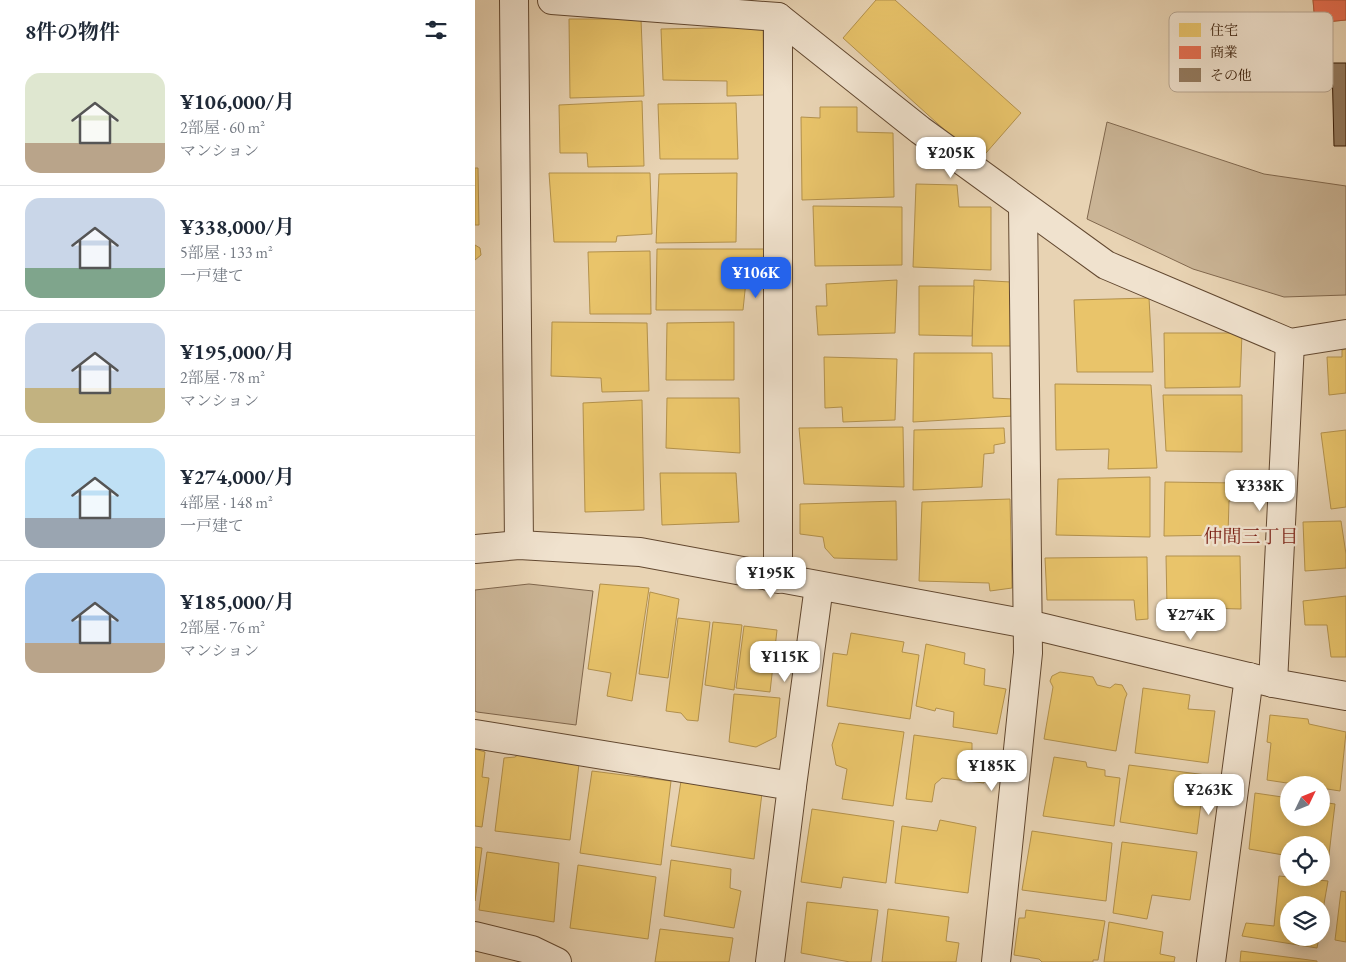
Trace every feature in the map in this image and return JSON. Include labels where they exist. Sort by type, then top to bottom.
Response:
[{"type":"street","points":[[514,0],[519,545]]},
{"type":"street","points":[[552,0],[778,17],[921,130],[1106,266],[1290,343],[1346,334]]},
{"type":"street","points":[[778,17],[778,579]]},
{"type":"street","points":[[996,962],[1028,653],[1023,206]]},
{"type":"street","points":[[1211,962],[1261,680],[1290,343]]},
{"type":"street","points":[[475,549],[519,545],[640,552],[1027,624],[1261,680],[1346,696]]},
{"type":"street","points":[[770,962],[819,586]]},
{"type":"street","points":[[475,734],[793,786]]},
{"type":"street","points":[[475,936],[532,950],[557,962]]},
{"type":"shaded area","points":[[1107,122],[1264,174],[1346,186],[1346,295],[1284,297],[1193,269],[1087,219]]},
{"type":"shaded area","points":[[529,584],[593,591],[576,725],[475,711],[475,590]]},
{"type":"building: 住宅","points":[[876,0],[895,0],[1021,113],[979,161],[843,38]]},
{"type":"building: 住宅","points":[[1313,0],[1346,0],[1346,20],[1333,21],[1333,12],[1314,12]]},
{"type":"building: 住宅","points":[[569,19],[641,19],[644,96],[570,98]]},
{"type":"building: 住宅","points":[[763,27],[764,95],[727,96],[727,81],[663,80],[661,29]]},
{"type":"building: 住宅","points":[[642,101],[644,166],[588,167],[587,153],[560,153],[559,105]]},
{"type":"building: 住宅","points":[[736,103],[738,159],[660,159],[658,104]]},
{"type":"building: 住宅","points":[[820,107],[857,107],[857,132],[893,133],[894,197],[802,200],[801,117],[820,118]]},
{"type":"building: 住宅","points":[[475,168],[478,168],[479,225],[475,225]]},
{"type":"building: 住宅","points":[[549,173],[650,173],[652,234],[617,236],[616,242],[554,242]]},
{"type":"building: 住宅","points":[[737,173],[736,242],[656,243],[659,174]]},
{"type":"building: 住宅","points":[[916,184],[957,185],[959,207],[991,207],[991,270],[913,267]]},
{"type":"building: 住宅","points":[[813,206],[902,207],[902,265],[815,266]]},
{"type":"building: 住宅","points":[[475,245],[480,248],[481,255],[475,260]]},
{"type":"building: 住宅","points":[[657,249],[764,249],[763,279],[746,281],[743,310],[656,310]]},
{"type":"building: 住宅","points":[[650,251],[651,314],[590,314],[588,252]]},
{"type":"building: 住宅","points":[[897,280],[895,333],[818,335],[816,306],[827,306],[826,284]]},
{"type":"building: 住宅","points":[[974,280],[1011,282],[1013,346],[972,346]]},
{"type":"building: 住宅","points":[[919,286],[974,286],[972,336],[919,335]]},
{"type":"building: 住宅","points":[[1149,298],[1153,372],[1077,372],[1074,300]]},
{"type":"building: 住宅","points":[[552,322],[647,323],[649,391],[602,392],[601,378],[551,376]]},
{"type":"building: 住宅","points":[[734,322],[734,380],[666,380],[667,323]]},
{"type":"building: 住宅","points":[[1164,333],[1242,333],[1240,387],[1165,388]]},
{"type":"building: 住宅","points":[[1346,349],[1346,393],[1329,395],[1327,357],[1342,357],[1342,350]]},
{"type":"building: 住宅","points":[[914,353],[992,353],[993,398],[1013,399],[1013,416],[913,422]]},
{"type":"building: 住宅","points":[[824,357],[897,359],[895,420],[843,422],[842,407],[825,408]]},
{"type":"building: 住宅","points":[[1055,384],[1151,385],[1157,468],[1108,469],[1109,449],[1056,450]]},
{"type":"building: 住宅","points":[[1163,395],[1242,395],[1242,452],[1166,451]]},
{"type":"building: 住宅","points":[[667,398],[739,398],[740,453],[666,448]]},
{"type":"building: 住宅","points":[[642,400],[644,510],[585,512],[583,403]]},
{"type":"building: 住宅","points":[[903,427],[904,487],[804,484],[799,428]]},
{"type":"building: 住宅","points":[[1004,428],[1005,443],[994,445],[994,453],[984,454],[982,487],[913,490],[914,430]]},
{"type":"building: 住宅","points":[[1346,430],[1346,507],[1331,509],[1321,433]]},
{"type":"building: 住宅","points":[[660,473],[736,473],[739,522],[662,525]]},
{"type":"building: 住宅","points":[[1150,477],[1150,537],[1056,535],[1058,479]]},
{"type":"building: 住宅","points":[[1165,482],[1238,483],[1240,499],[1229,501],[1228,535],[1164,536]]},
{"type":"building: 住宅","points":[[1010,499],[1012,588],[990,591],[989,583],[919,581],[922,502]]},
{"type":"building: 住宅","points":[[896,501],[897,560],[834,558],[825,548],[823,537],[800,534],[800,504]]},
{"type":"building: 住宅","points":[[1341,521],[1346,568],[1305,571],[1303,522]]},
{"type":"building: 住宅","points":[[1166,556],[1240,556],[1241,609],[1167,607]]},
{"type":"building: 住宅","points":[[1147,557],[1148,619],[1136,620],[1134,600],[1047,600],[1045,558]]},
{"type":"building: 住宅","points":[[600,584],[649,588],[632,701],[607,696],[611,673],[588,669]]},
{"type":"building: 住宅","points":[[650,592],[679,599],[668,678],[639,674]]},
{"type":"building: 住宅","points":[[1346,596],[1346,657],[1331,657],[1327,625],[1305,625],[1303,601]]},
{"type":"building: 住宅","points":[[678,618],[710,622],[698,721],[687,720],[681,713],[666,711]]},
{"type":"building: 住宅","points":[[713,622],[742,625],[734,690],[705,685]]},
{"type":"building: 住宅","points":[[744,626],[777,630],[770,692],[736,688]]},
{"type":"building: 住宅","points":[[851,633],[904,642],[902,652],[919,655],[910,719],[827,706],[833,653],[847,655]]},
{"type":"building: 住宅","points":[[926,644],[965,653],[964,664],[985,669],[984,685],[1006,689],[997,734],[953,727],[954,712],[936,708],[935,711],[916,706]]},
{"type":"building: 住宅","points":[[1060,672],[1093,677],[1097,685],[1110,688],[1115,684],[1122,685],[1127,694],[1116,751],[1044,739],[1053,687],[1050,681],[1052,676]]},
{"type":"building: 住宅","points":[[1143,688],[1190,695],[1188,709],[1215,711],[1208,763],[1135,753]]},
{"type":"building: 住宅","points":[[734,694],[780,698],[776,737],[756,747],[729,742]]},
{"type":"building: 住宅","points":[[1270,715],[1308,719],[1309,724],[1346,732],[1340,791],[1330,789],[1330,776],[1280,776],[1280,782],[1267,780],[1271,743],[1267,742]]},
{"type":"building: 住宅","points":[[839,723],[904,732],[893,806],[842,799],[847,769],[836,765],[832,745]]},
{"type":"building: 住宅","points":[[914,735],[972,743],[972,754],[987,757],[984,783],[942,778],[935,784],[932,802],[906,799]]},
{"type":"building: 住宅","points":[[475,749],[485,752],[482,777],[489,778],[482,827],[475,826]]},
{"type":"building: 住宅","points":[[519,754],[579,764],[570,840],[495,831],[504,758],[515,757]]},
{"type":"building: 住宅","points":[[1054,757],[1086,762],[1087,767],[1105,770],[1105,776],[1120,778],[1114,826],[1043,816]]},
{"type":"building: 住宅","points":[[1129,765],[1214,776],[1210,804],[1201,803],[1197,834],[1120,822]]},
{"type":"building: 住宅","points":[[592,771],[671,781],[661,865],[580,853]]},
{"type":"building: 住宅","points":[[681,781],[762,793],[754,859],[671,846]]},
{"type":"building: 住宅","points":[[1255,793],[1280,797],[1280,826],[1330,826],[1330,803],[1335,804],[1330,846],[1330,836],[1280,836],[1280,854],[1249,849]]},
{"type":"building: 住宅","points":[[812,809],[894,821],[886,883],[843,877],[841,888],[801,882]]},
{"type":"building: 住宅","points":[[940,820],[976,827],[968,893],[895,883],[902,826],[937,831]]},
{"type":"building: 住宅","points":[[1032,831],[1112,843],[1106,901],[1022,890]]},
{"type":"building: 住宅","points":[[1122,842],[1197,852],[1190,900],[1152,895],[1147,919],[1113,913]]},
{"type":"building: 住宅","points":[[475,847],[482,848],[475,901]]},
{"type":"building: 住宅","points":[[487,852],[559,863],[554,922],[479,910]]},
{"type":"building: 住宅","points":[[671,860],[731,869],[730,888],[741,891],[734,928],[664,916]]},
{"type":"building: 住宅","points":[[578,865],[656,877],[648,939],[570,928]]},
{"type":"building: 住宅","points":[[1279,876],[1280,886],[1327,886],[1325,896],[1280,896],[1280,942],[1242,936],[1246,923],[1274,926]]},
{"type":"building: 住宅","points":[[1341,891],[1346,892],[1346,942],[1335,940]]},
{"type":"building: 住宅","points":[[807,902],[878,910],[871,962],[850,962],[801,953]]},
{"type":"building: 住宅","points":[[888,909],[949,917],[946,941],[959,943],[956,962],[882,962]]},
{"type":"building: 住宅","points":[[1026,910],[1105,921],[1098,960],[1093,960],[1093,962],[1042,962],[1039,959],[1014,955],[1019,918],[1025,918]]},
{"type":"building: 住宅","points":[[1109,922],[1163,932],[1160,954],[1175,957],[1174,962],[1104,962]]},
{"type":"building: 住宅","points":[[660,929],[733,938],[729,962],[655,962]]},
{"type":"building: 住宅","points":[[1241,951],[1317,961],[1317,962],[1240,962]]},
{"type":"building: 商業","points":[[1313,0],[1346,0],[1346,20],[1333,21],[1333,12],[1314,12]]},
{"type":"building: その他","points":[[1333,63],[1346,63],[1346,146],[1334,146]]},
{"type":"district","name":"仲間三丁目","points":[[1251,536]]}]
